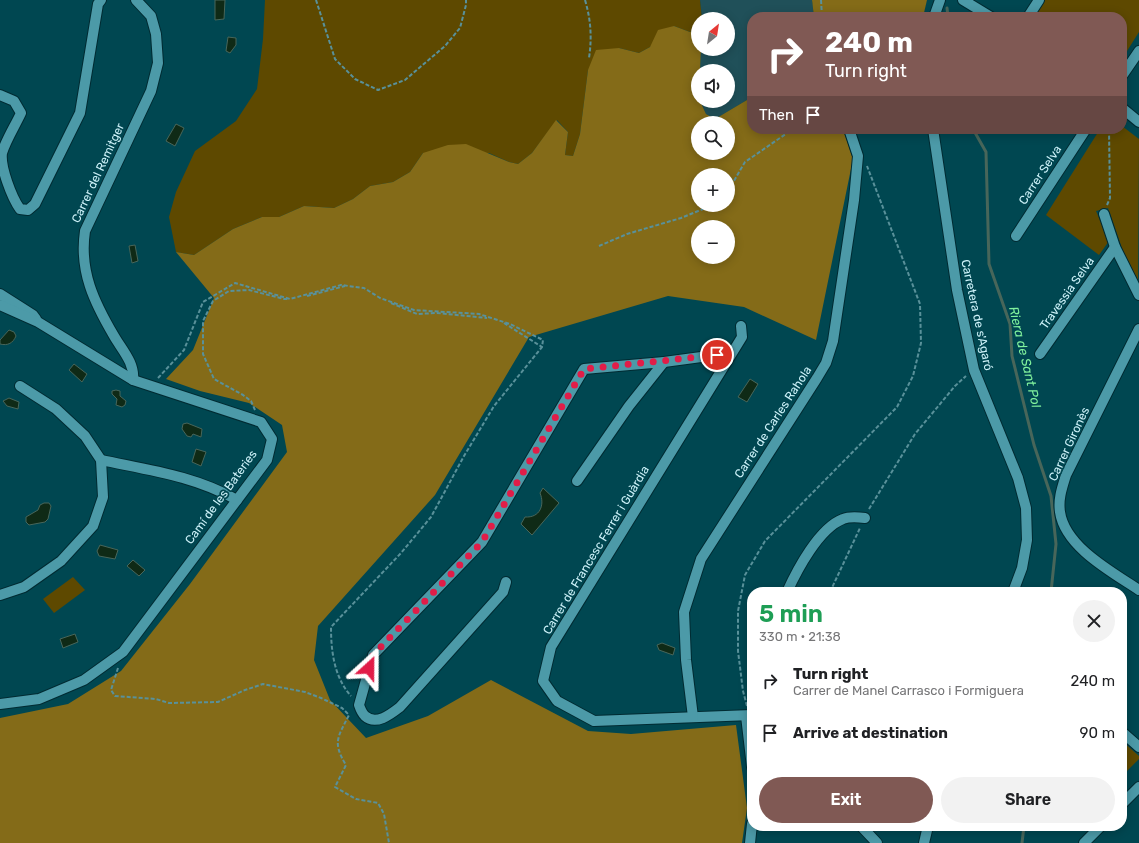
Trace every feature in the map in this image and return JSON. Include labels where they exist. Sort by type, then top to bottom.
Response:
[{"type":"street","points":[[0,95],[14,101],[21,113],[3,152],[1,161],[14,201],[20,210],[28,210],[35,204],[80,113],[98,4],[101,0]]},
{"type":"street","name":"Carrer del Remitger","points":[[133,380],[134,369],[113,334],[92,291],[84,269],[82,248],[85,231],[151,91],[158,63],[156,34],[151,16],[136,0]]},
{"type":"street","points":[[936,12],[940,0]]},
{"type":"street","points":[[963,0],[982,12]]},
{"type":"street","points":[[1031,12],[1039,0]]},
{"type":"street","points":[[1127,69],[1139,51]]},
{"type":"street","points":[[1127,112],[1139,122]]},
{"type":"street","name":"Carrer de Carles Rahola","points":[[693,717],[686,660],[684,612],[701,559],[817,378],[826,363],[833,341],[854,200],[858,156],[851,134]]},
{"type":"street","name":"Carretera de s'Agaró","points":[[934,134],[957,290],[974,370],[1018,478],[1026,508],[1027,540],[1022,568],[1015,587]]},
{"type":"street","name":"Carrer Selva","points":[[1016,236],[1083,134]]},
{"type":"street","points":[[1104,214],[1115,247],[1139,295]]},
{"type":"street","name":"Travessia Selva","points":[[1040,354],[1115,247]]},
{"type":"street","points":[[0,294],[33,315],[38,322]]},
{"type":"street","points":[[0,305],[38,322],[133,380],[261,422]]},
{"type":"street","name":"Carrer de Francesc Ferrer i Guàrdia","points":[[741,326],[742,337],[551,647],[544,681],[557,702],[594,721],[747,715]]},
{"type":"street","name":"Carrer Gironès","points":[[1139,329],[1066,476],[1060,494],[1060,513],[1067,530],[1080,546],[1093,559],[1139,590]]},
{"type":"street","points":[[506,582],[503,592],[400,707],[386,717],[375,720],[366,717],[358,705],[373,655],[482,542],[584,369],[664,362],[731,353]]},
{"type":"street","points":[[577,481],[629,406],[664,362]]},
{"type":"street","points":[[0,595],[24,587],[61,561],[92,526],[103,497],[101,460],[85,436],[56,409],[20,386]]},
{"type":"street","name":"Camí de les Bateries","points":[[0,704],[39,699],[84,680],[123,652],[267,460],[272,440],[261,422]]},
{"type":"street","points":[[101,460],[192,479],[237,500]]},
{"type":"street","points":[[790,587],[806,555],[831,527],[844,518],[864,518]]},
{"type":"street","points":[[1127,736],[1139,747]]},
{"type":"street","points":[[1127,799],[1139,787]]},
{"type":"street","points":[[750,843],[751,831]]},
{"type":"street","points":[[866,831],[878,843]]},
{"type":"street","points":[[924,843],[927,831]]},
{"type":"street","points":[[1084,843],[1096,831]]},
{"type":"path","points":[[316,0],[335,59],[355,79],[378,90],[405,80],[445,46],[460,28],[466,0]]},
{"type":"path","points":[[585,0],[590,17],[591,42],[589,58]]},
{"type":"path","points":[[821,0],[822,12]]},
{"type":"path","points":[[735,179],[745,162],[785,134]]},
{"type":"path","points":[[1104,214],[1110,198],[1109,134]]},
{"type":"path","points":[[747,707],[743,691],[738,651],[738,611],[745,575],[765,541],[897,407],[913,376],[921,343],[920,304],[866,164]]},
{"type":"path","points":[[598,246],[633,232],[681,218],[696,212]]},
{"type":"path","points":[[150,385],[170,367],[184,350],[202,302],[235,283],[290,299],[341,285],[364,288],[380,298],[414,310],[479,314],[510,324],[543,340],[542,347],[494,406],[464,456],[431,517],[401,553],[331,626],[331,649],[342,686],[358,705]]},
{"type":"path","points":[[261,422],[250,401],[243,395],[214,379],[203,354],[203,321],[213,301],[229,291],[249,290],[284,299],[315,295],[346,286],[365,288],[417,314],[437,313],[485,317],[504,323],[542,347]]},
{"type":"path","points":[[832,587],[872,501],[915,434],[954,386],[974,370]]},
{"type":"path","points":[[123,652],[111,690],[115,696],[156,698],[169,703],[218,702],[263,684],[304,692],[332,702],[342,708],[350,715],[337,744],[339,753],[346,765],[335,788],[356,799],[378,803],[384,814],[389,843]]},
{"type":"shaded area","points":[[215,0],[225,0],[224,19],[215,20]]},
{"type":"shaded area","points":[[265,0],[700,0],[701,12],[691,12],[691,32],[674,26],[650,47],[639,53],[619,48],[588,70],[580,134],[573,156],[565,155],[568,132],[557,120],[532,153],[518,164],[509,162],[489,153],[423,153],[410,172],[393,182],[370,186],[353,199],[334,208],[304,206],[279,217],[262,217],[233,229],[194,255],[176,252],[169,217],[176,192],[195,151],[236,121],[257,89],[263,39]]},
{"type":"shaded area","points":[[700,0],[812,0],[813,12],[747,12],[747,100],[735,107],[735,64],[700,64],[701,56],[735,56],[735,12],[701,12]]},
{"type":"shaded area","points":[[812,0],[927,0],[924,12],[813,12]]},
{"type":"shaded area","points":[[1044,0],[1139,0],[1139,32],[1127,51],[1127,12],[1036,12]]},
{"type":"shaded area","points":[[674,26],[691,32],[691,56],[701,56],[700,64],[691,64],[691,108],[703,108],[706,114],[710,116],[691,116],[691,160],[735,160],[735,116],[720,116],[747,100],[747,134],[845,134],[853,159],[816,340],[744,307],[668,296],[529,337],[435,495],[318,626],[314,660],[330,700],[366,738],[428,716],[491,680],[588,731],[631,734],[736,725],[747,808],[742,843],[0,843],[0,718],[68,704],[121,671],[190,584],[287,452],[282,425],[249,403],[200,391],[166,379],[193,350],[214,298],[176,252],[194,255],[233,229],[262,217],[279,217],[304,206],[334,208],[353,199],[370,186],[393,182],[410,172],[423,153],[448,145],[466,144],[509,162],[518,164],[532,153],[556,120],[568,132],[565,155],[573,156],[580,134],[588,70],[596,50],[619,48],[639,53],[650,47],[658,30]]},
{"type":"shaded area","points":[[228,37],[236,38],[236,45],[230,53],[226,51]]},
{"type":"shaded area","points":[[703,108],[734,108],[720,116],[710,116],[706,114]]},
{"type":"shaded area","points":[[176,124],[184,128],[175,146],[166,141]]},
{"type":"shaded area","points":[[1127,130],[1139,139],[1138,294],[1108,208],[1096,211],[1109,241],[1099,255],[1046,215],[1097,134],[1127,134]]},
{"type":"shaded area","points":[[135,245],[138,261],[132,263],[129,246]]},
{"type":"shaded area","points":[[9,330],[14,332],[16,336],[15,338],[8,344],[0,344],[0,340]]},
{"type":"shaded area","points":[[74,364],[87,374],[82,382],[69,370]]},
{"type":"shaded area","points":[[750,379],[758,384],[747,402],[738,397]]},
{"type":"shaded area","points":[[112,391],[120,391],[120,396],[126,401],[125,405],[122,407],[116,405],[117,399],[112,394]]},
{"type":"shaded area","points":[[9,398],[19,402],[18,409],[7,406],[3,401]]},
{"type":"shaded area","points":[[187,423],[202,429],[201,437],[193,434],[191,437],[187,436],[182,429],[183,424]]},
{"type":"shaded area","points":[[196,449],[206,452],[201,466],[192,462]]},
{"type":"shaded area","points":[[543,488],[559,503],[532,535],[521,524],[525,517],[530,517],[538,513],[540,510],[542,502],[540,493]]},
{"type":"shaded area","points":[[49,503],[51,506],[48,519],[45,522],[29,525],[26,522],[26,517],[38,510],[40,505]]},
{"type":"shaded area","points":[[100,545],[118,550],[115,559],[99,556],[97,551]]},
{"type":"shaded area","points":[[133,560],[145,570],[139,576],[127,566]]},
{"type":"shaded area","points":[[73,577],[85,590],[54,613],[43,599]]},
{"type":"shaded area","points":[[75,634],[78,642],[63,648],[60,639]]},
{"type":"shaded area","points":[[662,643],[675,648],[673,655],[659,650],[657,645]]},
{"type":"shaded area","points":[[1127,745],[1139,756],[1139,759],[1127,771]]},
{"type":"waterway","name":"Riera de Sant Pol","points":[[947,8],[947,12]]},
{"type":"waterway","name":"Riera de Sant Pol","points":[[976,134],[986,152],[989,264],[1010,324],[1012,356],[1034,445],[1051,496],[1056,544],[1052,587]]},
{"type":"waterway","name":"Riera de Sant Pol","points":[[1022,843],[1023,831]]},
{"type":"route","points":[[369,668],[373,655],[482,542],[584,369],[664,362],[717,355]]}]
